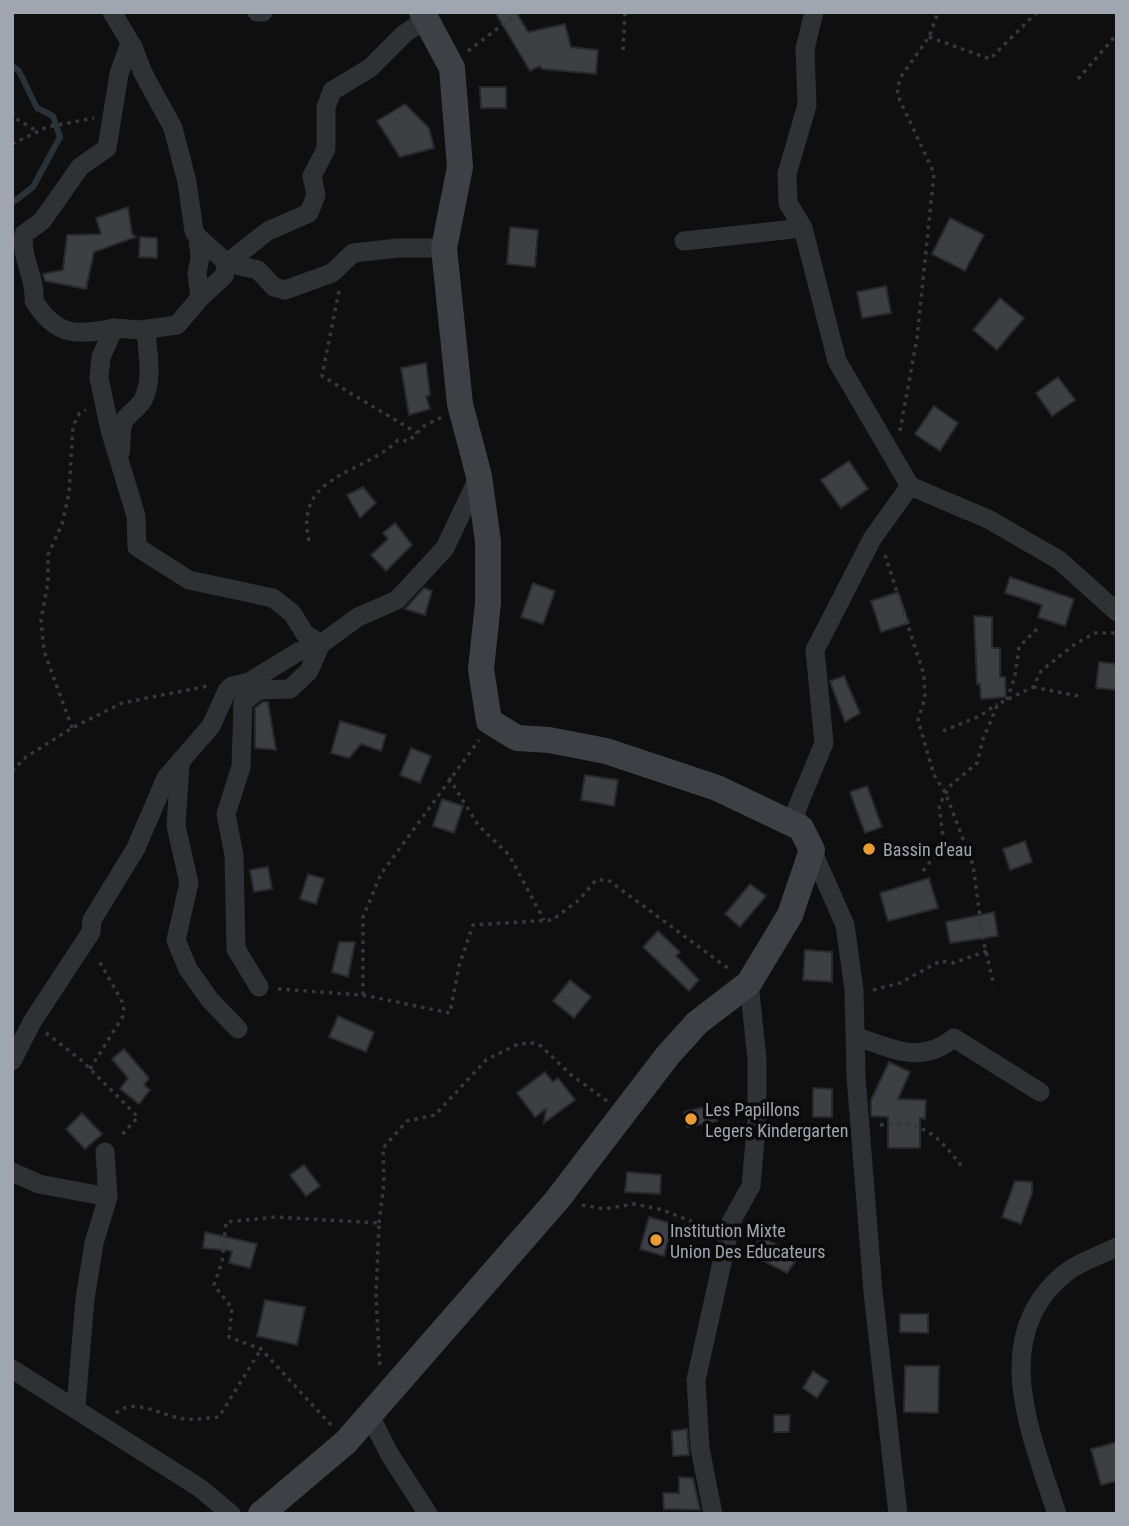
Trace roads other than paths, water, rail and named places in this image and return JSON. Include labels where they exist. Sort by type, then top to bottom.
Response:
[{"type":"street","points":[[112,12],[131,43],[143,73],[173,128],[187,182],[194,231],[227,263],[258,270],[274,286],[285,290],[332,273],[353,253],[398,248],[443,248]]},
{"type":"street","points":[[257,12],[263,12]]},
{"type":"street","points":[[814,12],[805,49],[807,105],[787,174],[788,203],[803,228],[837,361],[911,486],[988,519],[1059,560],[1117,612]]},
{"type":"street","points":[[131,43],[120,74],[107,148],[80,167],[43,221],[32,225],[24,234],[22,246],[35,288],[34,301],[52,324],[68,332],[90,333],[114,328],[146,330],[177,325],[224,276],[227,263],[268,231],[309,213],[316,195],[312,176],[326,149],[326,107],[332,91],[370,68],[424,16],[452,68],[460,167],[443,248],[460,404],[479,476],[488,542],[488,603],[481,669],[489,721],[517,738],[549,740],[606,751],[717,788],[806,839]]},
{"type":"street","points":[[684,241],[803,228]]},
{"type":"street","points":[[198,237],[200,258],[197,285],[200,298]]},
{"type":"street","points":[[114,328],[101,357],[99,378],[102,399],[136,516],[137,547],[189,580],[272,598],[292,613],[305,634],[321,645]]},
{"type":"street","points":[[119,457],[123,422],[144,398],[150,358],[146,349],[146,330]]},
{"type":"street","points":[[13,1063],[32,1022],[91,932],[92,920],[136,848],[166,778],[211,726],[232,686],[249,682],[298,652],[321,645],[358,617],[397,600],[445,548],[479,476]]},
{"type":"street","points":[[898,1514],[873,1292],[860,1127],[857,1037],[845,925],[795,813],[824,743],[815,650],[872,540],[911,486]]},
{"type":"street","points":[[259,987],[236,949],[234,855],[226,814],[241,767],[243,702],[259,690],[290,689],[309,671],[321,645]]},
{"type":"street","points":[[180,764],[176,826],[189,883],[176,940],[188,969],[210,1000],[238,1030]]},
{"type":"street","points":[[261,1514],[346,1442],[556,1200],[626,1113],[668,1055],[697,1023],[749,983],[790,915],[806,839]]},
{"type":"street","points":[[713,1514],[700,1448],[696,1380],[732,1222],[751,1186],[755,1152],[757,1059],[749,983]]},
{"type":"street","points":[[857,1037],[914,1055],[939,1049],[954,1038],[1040,1092]]},
{"type":"street","points":[[76,1406],[85,1299],[94,1243],[108,1197],[106,1152]]},
{"type":"street","points":[[12,1172],[40,1184],[108,1197]]},
{"type":"street","points":[[1057,1514],[1025,1416],[1018,1354],[1036,1308],[1052,1286],[1070,1270],[1117,1247]]},
{"type":"street","points":[[12,1369],[76,1406],[200,1488],[231,1514]]},
{"type":"street","points":[[377,1406],[390,1455],[428,1514]]},
{"type":"waterway","points":[[12,66],[19,71],[37,108],[53,116],[60,137],[33,187],[12,203]]},
{"type":"place","name":"Bassin d'eau","points":[[869,849]]},
{"type":"place","name":"Les Papillons Legers Kindergarten","points":[[691,1119]]},
{"type":"place","name":"Institution Mixte Union Des Educateurs","points":[[656,1240]]}]
